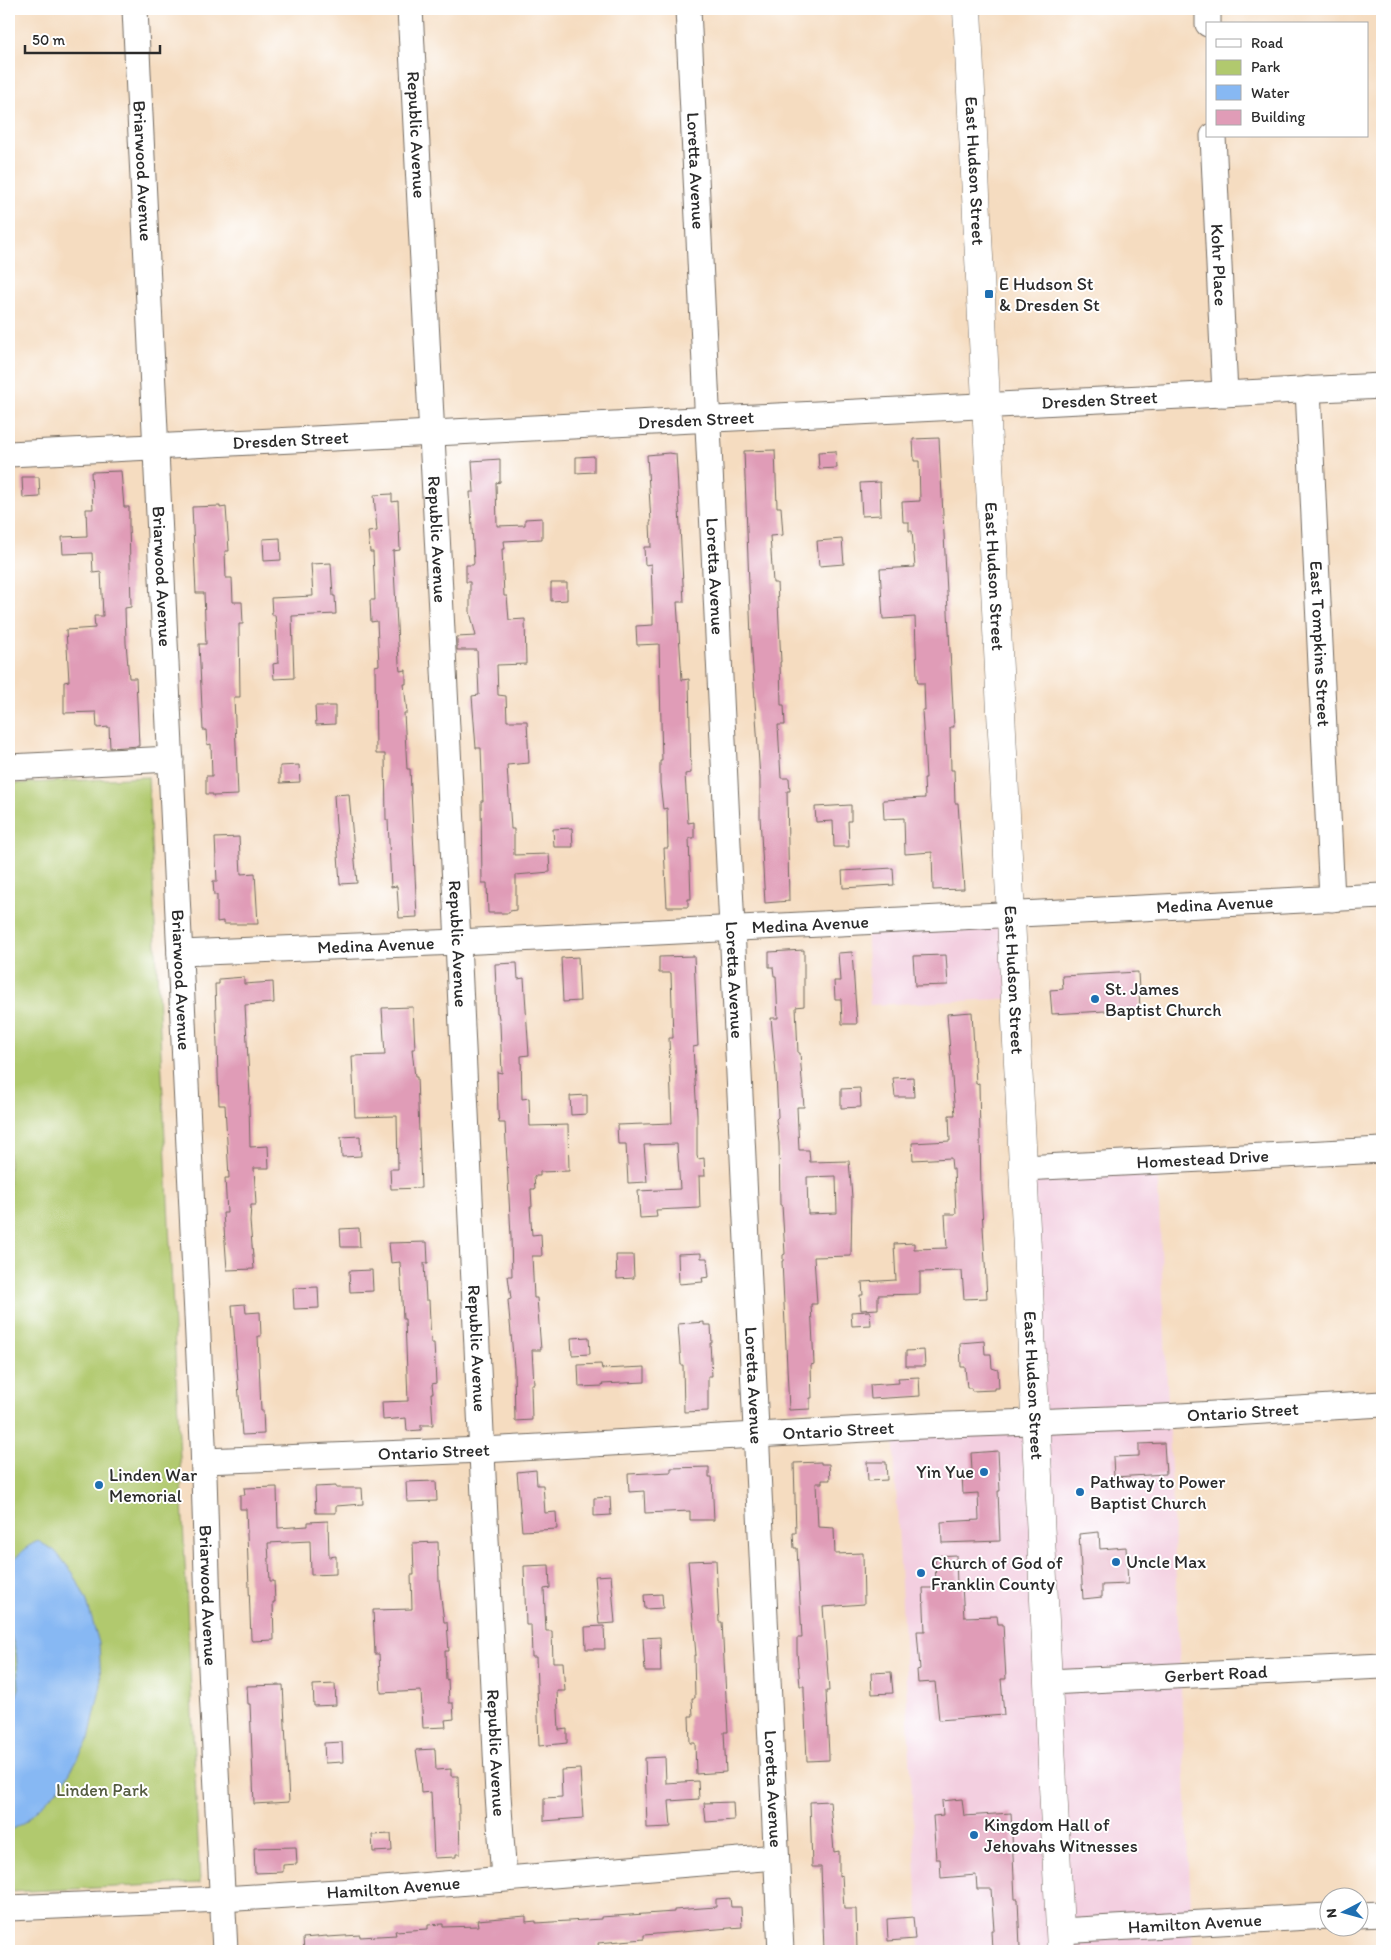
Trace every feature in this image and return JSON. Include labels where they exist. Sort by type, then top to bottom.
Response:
[{"type":"main road","name":"East Hudson Street","points":[[967,9],[1060,1941]]},
{"type":"street","name":"Briarwood Avenue","points":[[135,9],[204,1461],[225,1951]]},
{"type":"street","name":"Republic Avenue","points":[[410,9],[458,942],[497,1776],[504,1878]]},
{"type":"street","name":"Loretta Avenue","points":[[688,9],[781,1951]]},
{"type":"street","points":[[1208,9],[1208,22]]},
{"type":"street","name":"Kohr Place","points":[[1213,138],[1226,394]]},
{"type":"street","name":"Dresden Street","points":[[9,454],[1382,386]]},
{"type":"street","name":"East Tompkins Street","points":[[1308,389],[1332,898]]},
{"type":"street","points":[[9,767],[171,759]]},
{"type":"street","name":"Medina Avenue","points":[[180,953],[458,942],[1382,896]]},
{"type":"street","name":"Homestead Drive","points":[[1023,1168],[1382,1150]]},
{"type":"street","name":"Ontario Street","points":[[204,1461],[482,1450],[922,1426],[1382,1404]]},
{"type":"street","name":"Gerbert Road","points":[[1048,1682],[1382,1666]]},
{"type":"street","name":"Hamilton Avenue","points":[[9,1908],[222,1899],[370,1890],[776,1857]]},
{"type":"street","points":[[1368,1915],[1382,1914]]},
{"type":"street","name":"Hamilton Avenue","points":[[1060,1941],[1318,1917]]},
{"type":"shaded area","points":[[1008,911],[1027,998],[870,1005],[866,922]]},
{"type":"shaded area","points":[[1157,1163],[1193,1951],[920,1951],[893,1429],[1037,1425],[1022,1169]]},
{"type":"green space","name":"Linden Park","points":[[148,777],[200,1883],[9,1892],[9,784]]},
{"type":"water","points":[[38,1541],[55,1551],[73,1573],[86,1599],[99,1643],[101,1685],[89,1739],[63,1784],[26,1821],[9,1831],[9,1715],[19,1688],[16,1653],[9,1627],[9,1571],[20,1553]]},
{"type":"building","points":[[939,438],[954,727],[950,727],[951,770],[954,770],[955,803],[958,803],[964,889],[933,890],[932,852],[905,854],[904,818],[884,819],[883,800],[925,798],[924,778],[926,778],[922,710],[925,710],[924,683],[918,683],[917,678],[915,617],[883,619],[880,569],[915,567],[912,531],[909,531],[909,522],[903,522],[902,502],[920,501],[919,461],[914,461],[913,439]]},
{"type":"building","points":[[775,450],[777,507],[781,507],[783,535],[770,536],[773,583],[777,583],[781,705],[784,705],[785,725],[778,725],[781,778],[789,778],[790,791],[787,791],[789,901],[765,903],[760,817],[760,779],[751,638],[744,451]]},
{"type":"building","points":[[836,451],[837,468],[819,469],[818,452]]},
{"type":"building","points":[[676,454],[677,470],[684,602],[677,602],[682,680],[689,679],[691,773],[685,774],[688,823],[694,822],[694,838],[689,838],[691,899],[688,899],[688,907],[667,907],[664,848],[668,848],[667,808],[663,809],[660,783],[660,761],[662,761],[659,644],[637,645],[636,626],[653,625],[651,564],[645,565],[644,547],[651,547],[647,455]]},
{"type":"building","points":[[594,456],[594,472],[576,473],[576,457]]},
{"type":"building","points":[[500,459],[500,482],[496,483],[497,526],[525,525],[525,519],[542,518],[542,539],[504,541],[505,549],[502,549],[504,596],[507,596],[509,620],[525,619],[526,664],[497,665],[498,695],[506,696],[507,721],[527,721],[529,763],[507,765],[511,829],[514,829],[514,855],[549,854],[550,872],[516,875],[516,910],[509,913],[488,913],[487,883],[482,883],[481,801],[483,801],[481,748],[476,748],[472,696],[479,695],[477,650],[457,650],[457,637],[476,636],[470,612],[470,582],[466,582],[466,565],[473,565],[474,563],[470,492],[474,492],[472,461]]},
{"type":"building","points":[[121,471],[124,507],[129,507],[131,607],[125,608],[126,643],[129,678],[136,678],[139,746],[110,748],[109,727],[97,728],[96,712],[64,713],[64,682],[69,681],[66,630],[95,628],[94,616],[103,616],[101,572],[93,573],[92,553],[63,554],[62,537],[87,536],[86,509],[93,509],[91,472]]},
{"type":"building","points":[[22,477],[39,477],[40,497],[23,498]]},
{"type":"building","points":[[880,482],[881,515],[862,516],[860,483]]},
{"type":"building","points":[[392,494],[392,502],[398,501],[400,550],[393,551],[399,663],[400,671],[406,670],[406,684],[404,684],[407,713],[404,713],[407,769],[410,769],[417,917],[399,918],[397,886],[391,887],[388,820],[386,820],[385,754],[376,754],[375,666],[379,665],[377,621],[371,622],[370,600],[375,600],[373,552],[370,552],[368,532],[377,531],[374,495]]},
{"type":"building","points":[[220,506],[220,508],[226,507],[229,551],[225,551],[226,578],[232,578],[233,602],[242,602],[243,624],[239,624],[240,697],[234,697],[238,795],[213,796],[213,794],[206,794],[206,776],[212,776],[211,744],[207,745],[206,730],[203,730],[199,644],[206,644],[204,593],[196,593],[192,507]]},
{"type":"building","points":[[280,538],[281,560],[264,561],[263,539]]},
{"type":"building","points":[[842,539],[844,564],[819,566],[817,541]]},
{"type":"building","points":[[331,563],[336,614],[292,616],[294,678],[274,679],[273,664],[278,663],[275,615],[272,615],[271,598],[313,596],[311,564]]},
{"type":"building","points":[[551,583],[567,583],[567,600],[551,601]]},
{"type":"building","points":[[315,706],[335,706],[335,724],[316,725]]},
{"type":"building","points":[[299,765],[300,782],[280,783],[280,766]]},
{"type":"building","points":[[349,794],[357,883],[340,884],[334,795]]},
{"type":"building","points":[[851,805],[851,821],[848,821],[849,847],[834,847],[833,821],[816,822],[815,807]]},
{"type":"building","points":[[572,828],[573,847],[554,847],[553,829]]},
{"type":"building","points":[[239,837],[241,874],[255,873],[258,924],[223,924],[223,921],[217,922],[217,895],[214,895],[213,881],[217,881],[215,838]]},
{"type":"building","points":[[893,868],[894,885],[843,888],[842,871]]},
{"type":"building","points":[[804,950],[804,1006],[796,1007],[798,1053],[800,1053],[804,1107],[797,1107],[799,1150],[809,1150],[810,1162],[849,1161],[852,1197],[851,1256],[814,1257],[817,1304],[811,1304],[814,1364],[811,1365],[812,1398],[810,1398],[810,1409],[789,1410],[782,1261],[785,1254],[782,1205],[780,1205],[776,1074],[771,1018],[778,1018],[776,976],[774,976],[773,967],[769,967],[769,952]],"holes":[[[836,1176],[837,1213],[808,1214],[807,1177]]]},
{"type":"building","points":[[852,952],[857,1024],[842,1024],[841,999],[835,999],[834,981],[840,981],[838,953]]},
{"type":"building","points":[[946,955],[948,985],[915,986],[913,956]]},
{"type":"building","points":[[694,956],[698,1046],[693,1047],[697,1115],[697,1156],[698,1159],[704,1158],[705,1176],[699,1176],[700,1208],[656,1210],[657,1217],[640,1218],[638,1191],[680,1189],[677,1144],[644,1145],[647,1182],[628,1183],[626,1144],[618,1144],[617,1125],[672,1123],[669,1038],[673,1038],[671,973],[659,973],[659,957]]},
{"type":"building","points":[[578,957],[580,1001],[563,1002],[561,958]]},
{"type":"building","points":[[517,963],[518,979],[524,978],[529,1055],[521,1056],[522,1099],[529,1098],[530,1126],[568,1125],[569,1171],[540,1172],[540,1176],[534,1176],[535,1189],[531,1189],[532,1235],[541,1234],[542,1256],[532,1256],[534,1298],[537,1298],[541,1350],[532,1350],[534,1384],[531,1384],[532,1420],[515,1421],[514,1367],[508,1300],[511,1299],[508,1276],[512,1276],[511,1236],[505,1123],[499,1123],[498,1113],[497,1072],[502,1073],[495,964]]},
{"type":"building","name":"St. James Baptist Church","points":[[1138,972],[1140,1009],[1052,1014],[1050,990],[1063,989],[1062,976]]},
{"type":"building","points":[[244,977],[244,984],[273,982],[274,1003],[245,1005],[250,1096],[250,1147],[268,1146],[269,1168],[254,1168],[256,1205],[251,1205],[250,1221],[254,1269],[227,1270],[223,1213],[227,1213],[225,1178],[229,1178],[225,1105],[219,1105],[215,984],[219,984],[219,979]]},
{"type":"building","points":[[413,1007],[415,1049],[412,1049],[415,1077],[417,1077],[421,1188],[391,1189],[390,1169],[398,1169],[397,1116],[355,1117],[352,1056],[385,1055],[382,1008]]},
{"type":"building","points":[[972,1012],[976,1084],[979,1083],[981,1190],[987,1298],[964,1299],[962,1271],[920,1272],[920,1294],[878,1295],[878,1309],[861,1310],[860,1295],[863,1295],[862,1282],[896,1280],[894,1244],[914,1243],[914,1249],[947,1248],[945,1214],[956,1214],[954,1169],[952,1169],[951,1158],[913,1160],[912,1143],[950,1141],[949,1115],[955,1115],[947,1014]]},
{"type":"building","points":[[913,1077],[914,1097],[895,1097],[893,1078]]},
{"type":"building","points":[[860,1088],[861,1107],[841,1108],[841,1089]]},
{"type":"building","points":[[587,1095],[587,1114],[571,1115],[570,1096]]},
{"type":"building","points":[[360,1136],[361,1156],[342,1157],[341,1137]]},
{"type":"building","points":[[359,1228],[360,1247],[341,1247],[340,1229]]},
{"type":"building","points":[[427,1242],[428,1263],[424,1263],[426,1300],[429,1300],[431,1343],[434,1343],[436,1383],[432,1384],[433,1393],[431,1393],[433,1425],[421,1425],[421,1430],[407,1431],[406,1418],[383,1420],[382,1402],[408,1401],[405,1319],[403,1319],[400,1262],[391,1263],[389,1243]]},
{"type":"building","points":[[701,1253],[701,1258],[707,1258],[709,1277],[702,1278],[703,1282],[679,1284],[678,1254]]},
{"type":"building","points":[[616,1255],[633,1255],[634,1278],[617,1279]]},
{"type":"building","points":[[372,1270],[373,1291],[350,1292],[349,1271]]},
{"type":"building","points":[[318,1287],[319,1308],[294,1309],[293,1288]]},
{"type":"building","points":[[245,1304],[246,1313],[260,1312],[261,1336],[258,1336],[261,1411],[263,1411],[264,1434],[242,1435],[232,1305]]},
{"type":"building","points":[[870,1311],[871,1325],[852,1326],[851,1312]]},
{"type":"building","points":[[704,1322],[704,1325],[711,1325],[712,1343],[710,1343],[712,1376],[708,1376],[708,1411],[684,1412],[683,1365],[681,1365],[678,1324]]},
{"type":"building","points":[[589,1337],[590,1354],[572,1355],[571,1338]]},
{"type":"building","points":[[984,1341],[985,1354],[991,1354],[992,1368],[998,1370],[999,1388],[972,1391],[971,1388],[967,1388],[965,1367],[961,1367],[960,1343]]},
{"type":"building","points":[[924,1350],[925,1366],[906,1366],[906,1351]]},
{"type":"building","points":[[601,1364],[602,1369],[645,1367],[645,1382],[579,1387],[578,1365]]},
{"type":"building","points":[[919,1377],[920,1396],[871,1399],[870,1385],[899,1383],[898,1378]]},
{"type":"building","points":[[1164,1443],[1166,1474],[1114,1477],[1113,1457],[1139,1456],[1139,1444]]},
{"type":"building","points":[[998,1451],[1000,1541],[942,1543],[941,1522],[979,1520],[978,1493],[963,1494],[962,1472],[972,1471],[971,1453]]},
{"type":"building","points":[[821,1462],[821,1464],[829,1464],[830,1480],[822,1480],[822,1483],[816,1483],[818,1527],[834,1528],[835,1554],[863,1553],[864,1604],[823,1607],[829,1691],[826,1691],[829,1760],[807,1761],[804,1686],[800,1686],[797,1652],[797,1638],[802,1638],[797,1548],[794,1548],[793,1533],[796,1533],[794,1463]]},
{"type":"building","points":[[867,1462],[886,1462],[887,1480],[868,1481]]},
{"type":"building","points":[[709,1467],[709,1477],[712,1477],[714,1520],[690,1520],[690,1511],[645,1513],[644,1491],[629,1492],[628,1474],[671,1472],[671,1468]]},
{"type":"building","points":[[536,1470],[537,1485],[543,1485],[545,1513],[556,1512],[557,1529],[522,1531],[517,1472]]},
{"type":"building","points":[[436,1481],[437,1501],[407,1502],[406,1482]]},
{"type":"building","points":[[336,1486],[336,1488],[362,1488],[363,1504],[336,1506],[336,1513],[316,1513],[315,1487]]},
{"type":"building","points":[[277,1487],[278,1528],[308,1526],[308,1522],[328,1521],[329,1557],[336,1556],[336,1574],[311,1575],[310,1541],[268,1543],[270,1581],[274,1581],[274,1640],[252,1641],[246,1509],[240,1509],[240,1495],[245,1495],[244,1488]]},
{"type":"building","points":[[610,1497],[611,1515],[594,1516],[594,1498]]},
{"type":"building","points":[[1099,1532],[1100,1549],[1126,1547],[1128,1584],[1102,1585],[1102,1597],[1083,1599],[1079,1534]]},
{"type":"building","points":[[438,1542],[439,1581],[444,1622],[447,1622],[449,1651],[445,1651],[446,1680],[448,1679],[449,1703],[453,1703],[454,1719],[445,1720],[446,1727],[423,1728],[421,1691],[381,1693],[379,1654],[375,1654],[373,1610],[412,1609],[411,1575],[414,1575],[413,1543]]},
{"type":"building","points":[[956,1555],[957,1586],[962,1586],[964,1617],[997,1616],[998,1624],[1003,1624],[1006,1679],[1001,1679],[1004,1715],[939,1720],[935,1682],[918,1683],[917,1670],[920,1669],[917,1631],[925,1631],[923,1588],[936,1588],[935,1556]]},
{"type":"building","points":[[716,1560],[719,1622],[722,1622],[728,1732],[724,1732],[726,1772],[696,1774],[695,1743],[690,1743],[689,1716],[693,1716],[692,1698],[695,1698],[694,1655],[696,1655],[688,1561]]},
{"type":"building","points":[[549,1565],[550,1588],[544,1589],[546,1631],[552,1631],[553,1662],[563,1662],[565,1691],[557,1691],[559,1730],[567,1729],[567,1743],[539,1746],[536,1657],[532,1657],[531,1625],[526,1625],[524,1566]]},
{"type":"building","points":[[611,1575],[615,1623],[599,1624],[595,1576]]},
{"type":"building","points":[[662,1594],[663,1608],[645,1609],[644,1595]]},
{"type":"building","points":[[604,1626],[605,1649],[586,1649],[585,1627]]},
{"type":"building","points":[[660,1637],[661,1672],[645,1672],[643,1638]]},
{"type":"building","points":[[891,1672],[893,1693],[872,1694],[871,1673]]},
{"type":"building","points":[[335,1684],[336,1705],[314,1706],[313,1685]]},
{"type":"building","points":[[283,1685],[289,1802],[254,1804],[250,1704],[248,1704],[247,1686]]},
{"type":"building","points":[[342,1742],[343,1762],[325,1763],[324,1743]]},
{"type":"building","points":[[435,1749],[436,1770],[451,1769],[451,1776],[458,1776],[460,1854],[456,1854],[456,1857],[434,1858],[431,1792],[421,1793],[416,1750]]},
{"type":"building","points":[[665,1757],[666,1783],[698,1781],[699,1799],[669,1801],[671,1827],[647,1828],[645,1758]]},
{"type":"building","points":[[580,1769],[583,1818],[544,1821],[544,1798],[562,1797],[561,1770]]},
{"type":"building","points":[[962,1799],[964,1816],[1011,1813],[1015,1899],[1018,1899],[1020,1948],[1015,1949],[1015,1951],[992,1951],[991,1930],[994,1930],[991,1889],[977,1889],[976,1875],[941,1878],[940,1859],[936,1859],[933,1816],[943,1815],[942,1801]]},
{"type":"building","points":[[830,1801],[834,1852],[839,1851],[839,1876],[842,1875],[844,1909],[856,1909],[857,1951],[824,1951],[821,1867],[812,1867],[810,1802]]},
{"type":"building","points":[[733,1802],[734,1820],[706,1822],[704,1803]]},
{"type":"building","points":[[391,1834],[392,1851],[373,1852],[372,1835]]},
{"type":"building","points":[[296,1847],[297,1864],[283,1865],[283,1872],[255,1873],[254,1848]]},
{"type":"building","points":[[730,1898],[731,1907],[741,1907],[742,1927],[644,1935],[644,1939],[598,1943],[599,1951],[513,1951],[513,1946],[452,1951],[304,1951],[303,1938],[396,1935],[395,1931],[428,1929],[428,1925],[443,1924],[443,1927],[478,1926],[477,1920],[526,1916],[526,1922],[536,1921],[536,1923],[601,1919],[601,1917],[716,1907],[716,1899]]},
{"type":"building","points":[[913,1917],[915,1939],[888,1941],[887,1919]]},
{"type":"place","name":"E Hudson St & Dresden St","points":[[989,294]]},
{"type":"place","name":"St. James Baptist Church","points":[[1095,999]]},
{"type":"place","name":"Yin Yue","points":[[984,1472]]},
{"type":"place","name":"Linden War Memorial","points":[[99,1485]]},
{"type":"place","name":"Pathway to Power Baptist Church","points":[[1080,1492]]},
{"type":"place","name":"Uncle Max","points":[[1116,1562]]},
{"type":"place","name":"Church of God of Franklin County","points":[[921,1573]]},
{"type":"place","name":"Kingdom Hall of Jehovahs Witnesses","points":[[974,1835]]}]
